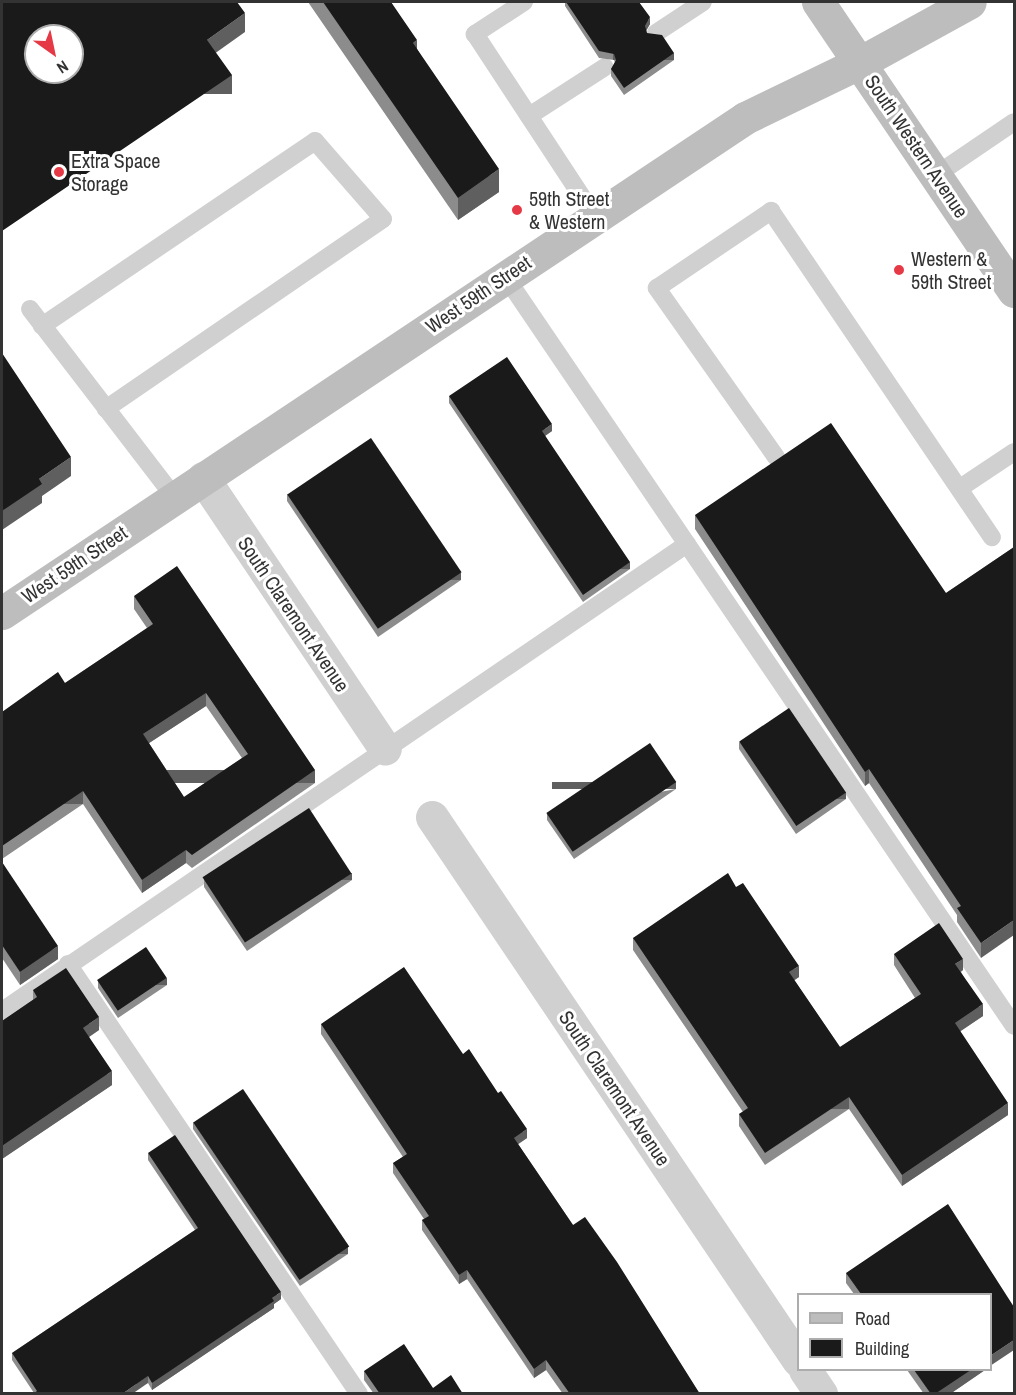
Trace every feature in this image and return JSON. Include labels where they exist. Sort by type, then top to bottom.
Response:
[{"type":"street","name":"South Western Avenue","points":[[818,2],[1014,290]]},
{"type":"street","name":"West 59th Street","points":[[2,613],[505,276],[746,118],[861,62],[970,2]]},
{"type":"street","name":"South Claremont Avenue","points":[[203,478],[385,749]]},
{"type":"street","name":"South Claremont Avenue","points":[[432,817],[797,1359]]},
{"type":"street","points":[[806,1371],[821,1394]]},
{"type":"lane","points":[[524,2],[475,34],[595,217]]},
{"type":"lane","points":[[656,33],[703,2]]},
{"type":"lane","points":[[529,116],[605,67]]},
{"type":"lane","points":[[936,175],[1014,122]]},
{"type":"lane","points":[[42,326],[315,141],[383,219],[106,409]]},
{"type":"lane","points":[[776,458],[657,288],[771,211],[992,537]]},
{"type":"lane","points":[[505,276],[1014,1026]]},
{"type":"lane","points":[[30,309],[174,498]]},
{"type":"lane","points":[[960,488],[1014,452]]},
{"type":"lane","points":[[2,1011],[687,544]]},
{"type":"lane","points":[[68,964],[359,1394]]},
{"type":"building","name":"Extra Space Storage","points":[[2,2],[237,2],[245,13],[207,40],[232,75],[2,231]]},
{"type":"building","points":[[323,2],[391,2],[417,40],[413,43],[499,169],[458,198]]},
{"type":"building","points":[[566,2],[639,2],[650,17],[645,26],[647,33],[662,35],[674,53],[624,88],[611,69],[616,60],[614,54],[599,51]]},
{"type":"building","points":[[2,353],[71,457],[39,479],[42,484],[2,511]]},
{"type":"building","points":[[507,357],[552,424],[542,431],[630,562],[583,595],[449,396]]},
{"type":"building","points":[[831,423],[946,593],[1014,547],[1014,920],[981,943],[957,908],[961,906],[869,769],[865,772],[695,515]]},
{"type":"building","points":[[371,438],[462,572],[378,629],[287,494]]},
{"type":"building","points":[[177,566],[315,770],[192,855],[186,850],[142,880],[83,791],[2,846],[2,712],[58,672],[65,683],[153,624],[134,596]],"holes":[[[206,693],[248,754],[184,797],[143,734]]]},
{"type":"building","points":[[789,708],[846,793],[796,826],[739,742]]},
{"type":"building","points":[[650,743],[676,782],[573,852],[546,813]]},
{"type":"building","points":[[309,808],[351,873],[245,943],[202,877]]},
{"type":"building","points":[[2,862],[58,946],[20,972],[2,945]]},
{"type":"building","points":[[728,873],[736,887],[743,883],[799,966],[789,972],[840,1047],[921,994],[894,954],[939,923],[963,959],[955,964],[983,1004],[955,1023],[1008,1103],[902,1175],[849,1097],[765,1153],[739,1114],[748,1108],[633,938]]},
{"type":"building","points":[[146,947],[167,978],[118,1011],[97,980]]},
{"type":"building","points":[[404,967],[463,1054],[469,1049],[498,1093],[501,1091],[527,1129],[514,1138],[573,1225],[585,1217],[617,1262],[700,1394],[570,1394],[546,1360],[534,1369],[467,1270],[459,1275],[422,1220],[429,1216],[393,1163],[407,1154],[321,1024]]},
{"type":"building","points":[[66,968],[99,1017],[83,1028],[112,1071],[2,1146],[2,1021],[37,997],[33,990]]},
{"type":"building","points":[[243,1089],[349,1247],[300,1280],[193,1123]]},
{"type":"building","points":[[175,1135],[281,1292],[272,1298],[274,1301],[152,1383],[148,1376],[122,1394],[33,1394],[37,1391],[12,1353],[198,1228],[148,1153]]},
{"type":"building","points":[[948,1204],[1014,1307],[1014,1340],[992,1355],[992,1293],[860,1293],[846,1273]]},
{"type":"building","points":[[404,1344],[433,1388],[451,1375],[463,1394],[380,1394],[364,1371]]},
{"type":"building","points":[[915,1371],[970,1371],[935,1394],[931,1394]]},
{"type":"place","name":"Extra Space Storage","points":[[59,172]]},
{"type":"place","name":"59th Street & Western","points":[[517,210]]},
{"type":"place","name":"Western & 59th Street","points":[[899,270]]}]
